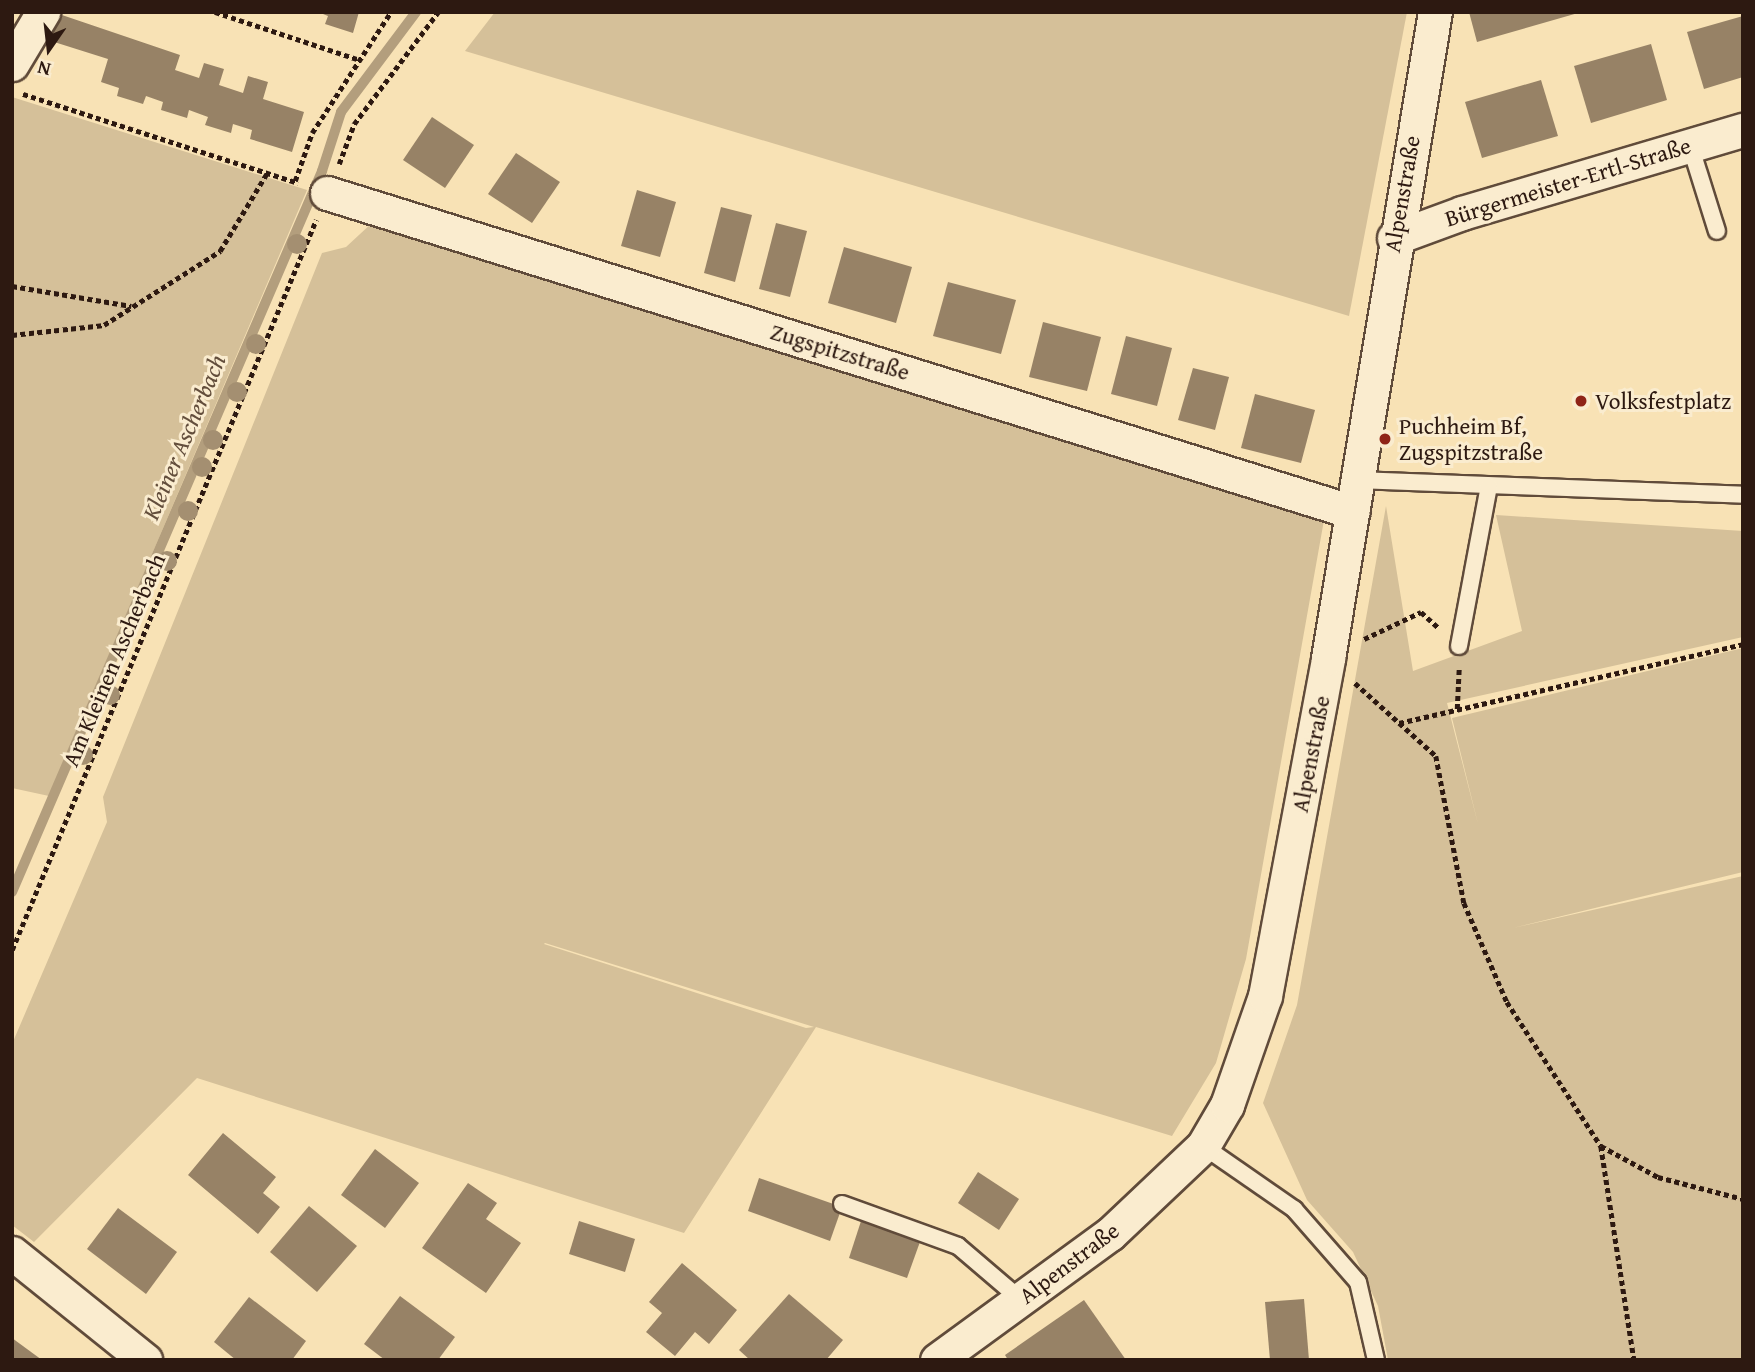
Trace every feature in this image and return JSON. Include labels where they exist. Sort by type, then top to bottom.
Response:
[{"type":"street","points":[[12,64],[43,12]]},
{"type":"street","name":"Alpenstraße","points":[[937,1360],[1110,1234],[1203,1146],[1227,1105],[1265,996],[1328,658],[1394,238],[1435,12]]},
{"type":"street","name":"Bürgermeister-Ertl-Straße","points":[[1394,238],[1461,213],[1743,130]]},
{"type":"street","name":"Zugspitzstraße","points":[[327,193],[1353,512]]},
{"type":"street","points":[[12,1253],[145,1360]]},
{"type":"lane","points":[[1690,145],[1717,231]]},
{"type":"lane","points":[[1358,480],[1743,495]]},
{"type":"lane","points":[[1459,646],[1489,486]]},
{"type":"lane","points":[[1203,1146],[1294,1209],[1358,1282],[1376,1360]]},
{"type":"lane","points":[[842,1204],[958,1246],[1020,1299]]},
{"type":"path","points":[[215,12],[358,59]]},
{"type":"path","points":[[12,90],[295,182],[312,133],[391,12]]},
{"type":"path","name":"Am Kleinen Ascherbach","points":[[12,950],[354,124],[438,12]]},
{"type":"path","points":[[12,335],[103,326],[220,251],[267,172]]},
{"type":"path","points":[[12,286],[132,307]]},
{"type":"path","points":[[1360,641],[1421,611],[1459,646],[1457,709]]},
{"type":"path","points":[[1399,723],[1743,644]]},
{"type":"path","points":[[1328,658],[1436,756],[1464,903],[1507,1002],[1601,1146],[1634,1360]]},
{"type":"path","points":[[1601,1146],[1658,1177],[1743,1199]]},
{"type":"shaded area","points":[[495,12],[1407,12],[1349,316],[465,51]]},
{"type":"shaded area","points":[[12,97],[307,190],[49,796],[12,788]]},
{"type":"shaded area","points":[[373,222],[1324,520],[1246,959],[1216,1063],[1172,1136],[816,1027],[684,1233],[197,1078],[34,1242],[12,1225],[12,1044],[107,822],[103,797],[322,253],[346,247]],"holes":[[[545,943],[814,1027],[806,1028]]]},
{"type":"shaded area","points":[[1386,506],[1413,671],[1522,631],[1496,515],[1743,531],[1743,637],[1447,703],[1478,824],[1452,718],[1743,648],[1743,872],[1513,928],[1743,876],[1743,1360],[1388,1360],[1378,1306],[1353,1252],[1307,1200],[1263,1103],[1297,1005]]},
{"type":"building","points":[[318,12],[359,12],[353,33],[325,24],[328,16]]},
{"type":"building","points":[[1469,12],[1577,12],[1578,13],[1477,42]]},
{"type":"building","points":[[59,14],[180,55],[175,70],[199,78],[204,63],[224,69],[219,85],[243,93],[248,76],[268,82],[263,99],[304,112],[292,152],[250,139],[252,130],[233,124],[231,133],[205,125],[208,117],[189,110],[187,118],[161,110],[163,102],[146,96],[143,104],[117,96],[119,88],[101,82],[108,59],[51,41]]},
{"type":"building","points":[[1743,16],[1743,77],[1704,89],[1687,32]]},
{"type":"building","points":[[1651,44],[1667,100],[1591,123],[1574,66]]},
{"type":"building","points":[[1541,80],[1558,136],[1482,158],[1465,102]]},
{"type":"building","points":[[432,117],[474,145],[445,188],[403,160]]},
{"type":"building","points":[[516,153],[560,182],[532,223],[488,194]]},
{"type":"building","points":[[637,190],[676,202],[660,257],[621,246]]},
{"type":"building","points":[[721,207],[752,215],[735,282],[704,273]]},
{"type":"building","points":[[776,223],[807,231],[790,297],[759,289]]},
{"type":"building","points":[[844,247],[912,267],[896,323],[828,303]]},
{"type":"building","points":[[948,282],[1016,300],[1001,354],[933,336]]},
{"type":"building","points":[[1043,322],[1101,337],[1087,391],[1029,377]]},
{"type":"building","points":[[1126,336],[1172,348],[1157,406],[1111,394]]},
{"type":"building","points":[[1193,368],[1229,377],[1215,430],[1178,420]]},
{"type":"building","points":[[1255,394],[1315,410],[1301,463],[1241,448]]},
{"type":"building","points":[[223,1133],[276,1177],[263,1193],[280,1207],[258,1234],[188,1175]]},
{"type":"building","points":[[375,1149],[419,1183],[385,1228],[341,1195]]},
{"type":"building","points":[[978,1172],[1019,1199],[999,1230],[958,1203]]},
{"type":"building","points":[[759,1178],[842,1207],[830,1241],[748,1211]]},
{"type":"building","points":[[468,1183],[497,1203],[486,1219],[521,1243],[486,1293],[422,1248]]},
{"type":"building","points":[[309,1206],[357,1246],[317,1292],[270,1252]]},
{"type":"building","points":[[118,1208],[177,1252],[146,1294],[87,1249]]},
{"type":"building","points":[[862,1218],[921,1239],[907,1278],[849,1258]]},
{"type":"building","points":[[579,1221],[635,1239],[625,1272],[569,1254]]},
{"type":"building","points":[[682,1263],[737,1310],[709,1344],[695,1332],[675,1356],[646,1332],[662,1313],[649,1302]]},
{"type":"building","points":[[789,1294],[843,1340],[826,1360],[750,1360],[739,1350]]},
{"type":"building","points":[[400,1296],[455,1337],[438,1360],[385,1360],[364,1344]]},
{"type":"building","points":[[249,1297],[306,1341],[292,1360],[236,1360],[214,1342]]},
{"type":"building","points":[[1304,1299],[1309,1360],[1270,1360],[1265,1302]]},
{"type":"building","points":[[1084,1300],[1126,1360],[1008,1360],[1005,1355]]},
{"type":"building","points":[[12,1338],[42,1360],[12,1360]]},
{"type":"waterway","name":"Kleiner Ascherbach","points":[[12,892],[322,171],[341,112],[416,12]]},
{"type":"place","name":"Volksfestplatz","points":[[1581,401]]},
{"type":"place","name":"Puchheim Bf, Zugspitzstraße","points":[[1385,439]]}]
